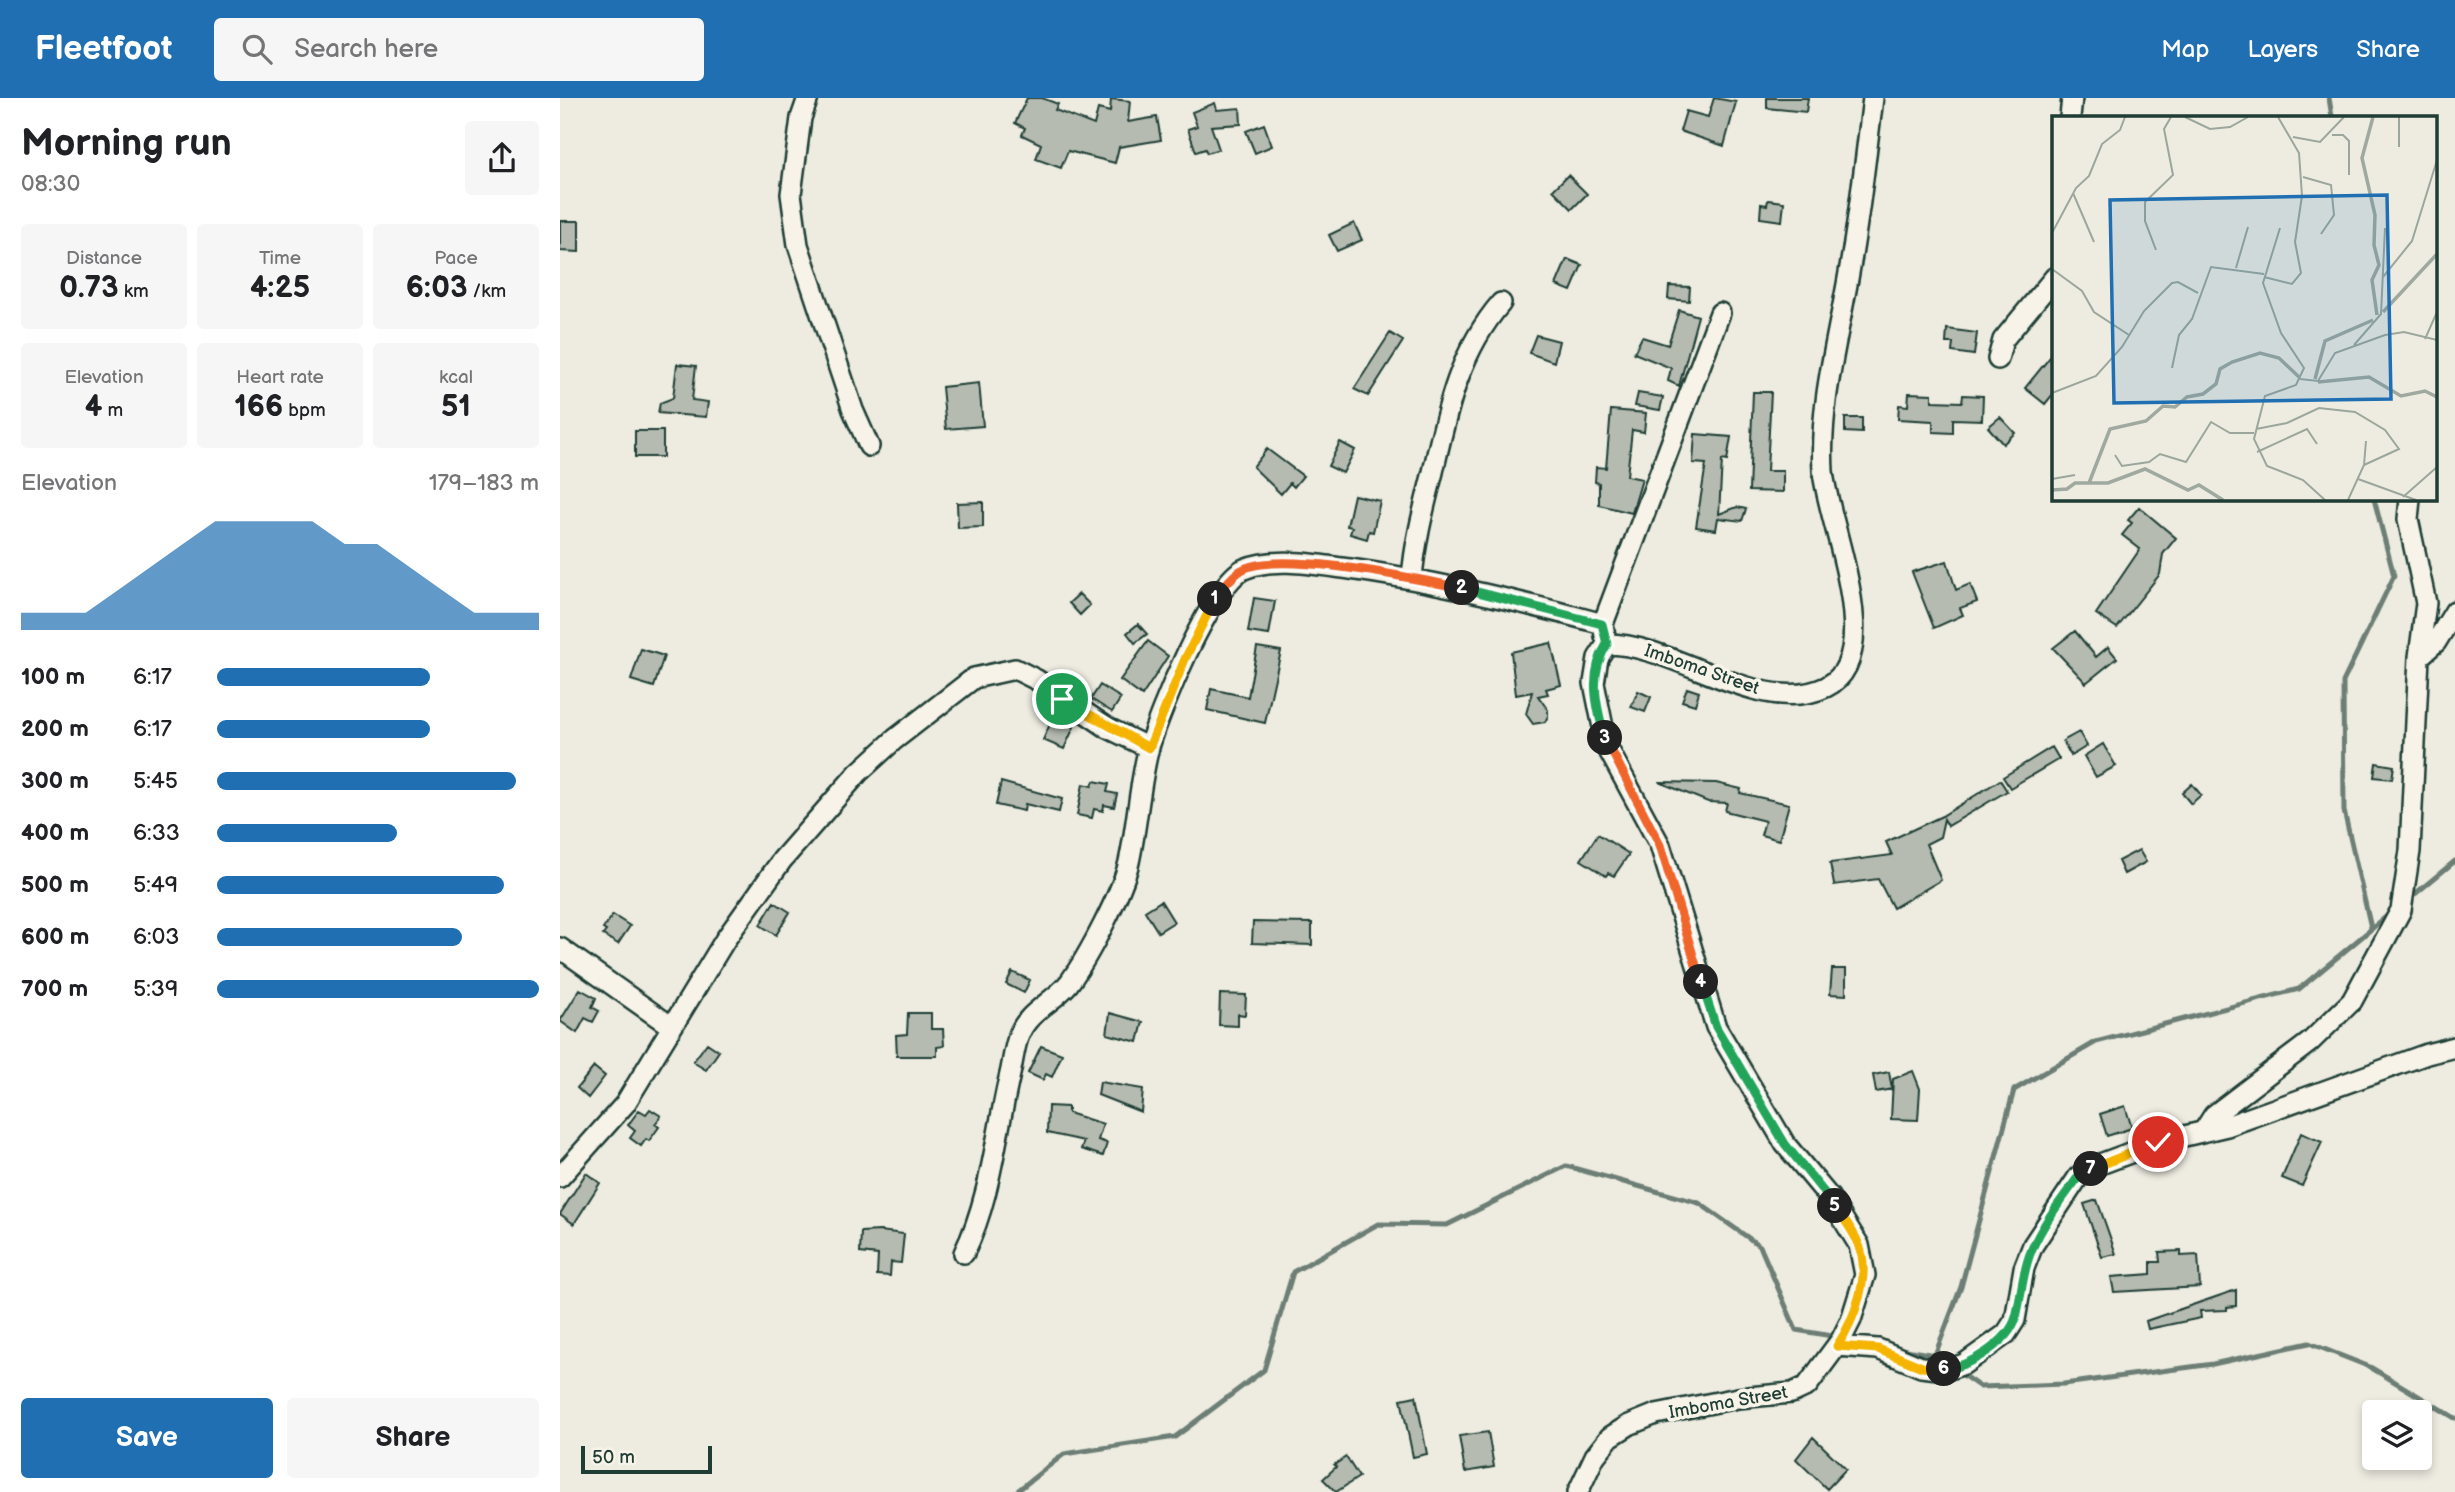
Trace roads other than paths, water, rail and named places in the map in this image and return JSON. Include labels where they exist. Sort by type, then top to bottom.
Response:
[{"type":"street","points":[[808,98],[801,118],[791,194],[798,245],[852,410],[869,446]]},
{"type":"street","name":"Imboma Street","points":[[1578,1492],[1595,1456],[1610,1437],[1629,1425],[1657,1414],[1738,1398],[1792,1393],[1807,1386],[1839,1343],[1851,1320],[1864,1275],[1859,1245],[1830,1198],[1785,1144],[1716,1027],[1660,845],[1608,747],[1594,683],[1605,634],[1624,644],[1656,651],[1761,691],[1796,695],[1828,686],[1845,669],[1852,651],[1856,623],[1823,474],[1823,412],[1851,265],[1873,98]]},
{"type":"street","points":[[2070,116],[2072,98]]},
{"type":"street","points":[[1998,359],[2003,340],[2052,280]]},
{"type":"street","points":[[1412,578],[1416,538],[1462,363],[1480,328],[1501,303]]},
{"type":"street","points":[[964,1253],[980,1222],[997,1127],[1019,1034],[1034,1013],[1068,985],[1104,923],[1129,865],[1149,748],[1185,659],[1217,595],[1241,570],[1267,562],[1320,565],[1412,578],[1508,598],[1605,634],[1720,313]]},
{"type":"street","points":[[2206,1129],[2214,1115],[2310,1042],[2352,1001],[2402,910],[2410,851],[2418,657],[2426,603],[2408,519],[2410,500]]},
{"type":"street","points":[[2418,657],[2436,642],[2455,611]]},
{"type":"street","points":[[560,1177],[625,1104],[725,940],[782,860],[858,773],[894,740],[974,678],[1016,669],[1108,728],[1149,748]]},
{"type":"street","points":[[560,948],[672,1027]]},
{"type":"street","points":[[1839,1343],[1878,1349],[1922,1367],[1956,1367],[2006,1334],[2015,1320],[2024,1268],[2033,1245],[2079,1176],[2103,1163],[2158,1142],[2227,1126],[2427,1054],[2455,1047]]},
{"type":"waterway","points":[[2329,98],[2332,116]]},
{"type":"waterway","points":[[2371,928],[2344,811],[2343,682],[2394,576],[2374,500]]},
{"type":"waterway","points":[[2409,899],[2455,861]]},
{"type":"waterway","points":[[1935,1355],[1961,1287],[2014,1090],[2096,1042],[2299,989],[2393,911]]},
{"type":"waterway","points":[[1016,1492],[1064,1454],[1175,1437],[1264,1370],[1293,1272],[1378,1224],[1447,1225],[1566,1166],[1699,1203],[1760,1246],[1796,1330],[1838,1337]]},
{"type":"waterway","points":[[1957,1371],[1980,1387],[2064,1384],[2213,1364],[2309,1343],[2370,1367],[2455,1418]]},
{"type":"waterway","points":[[1900,1349],[1935,1355],[1946,1363]]}]
